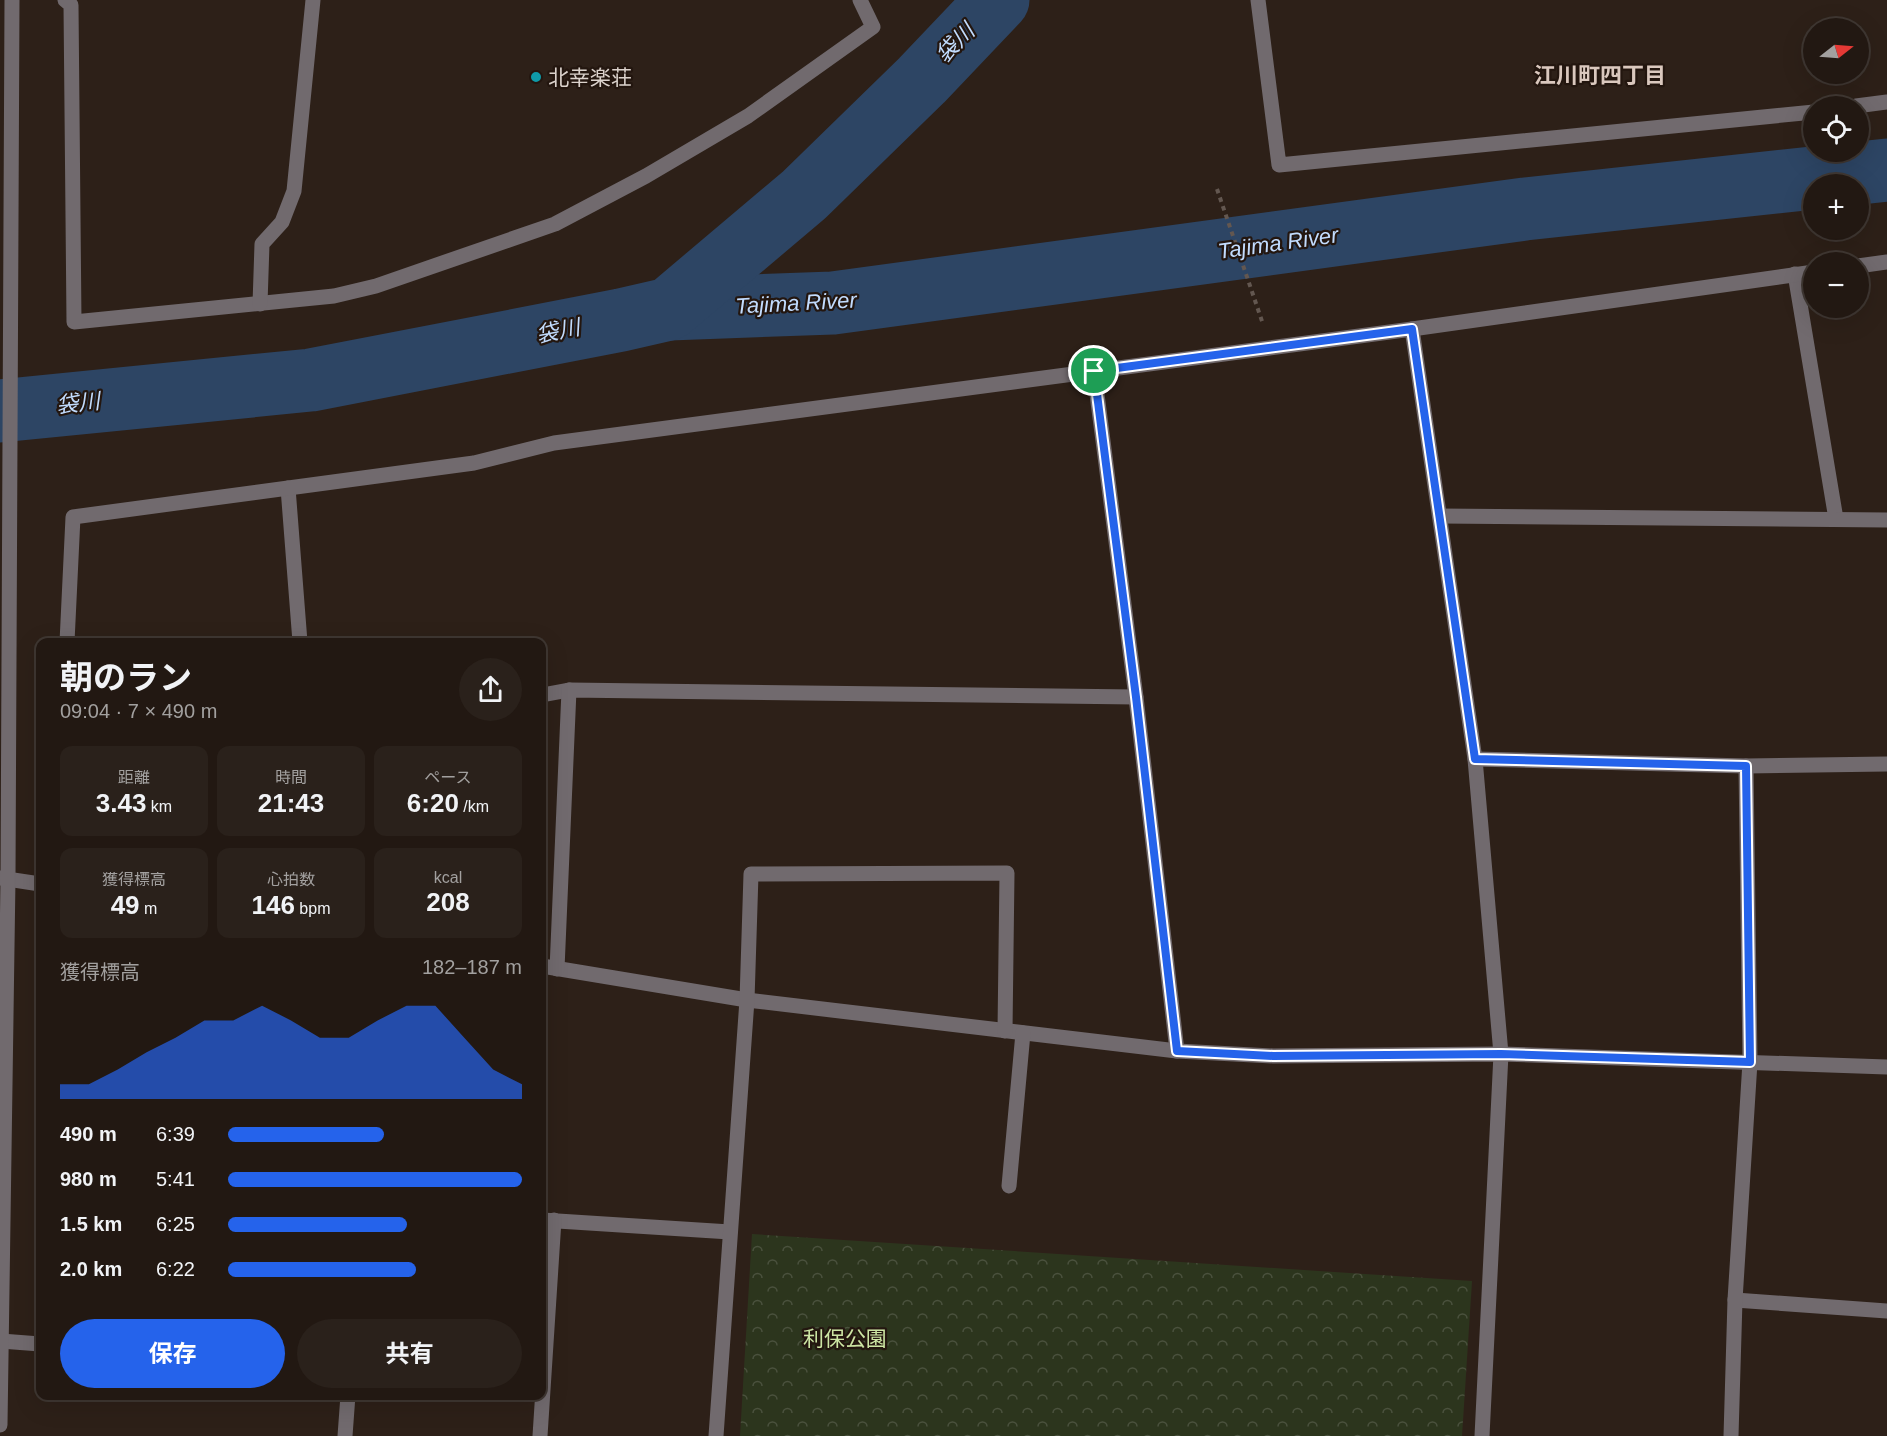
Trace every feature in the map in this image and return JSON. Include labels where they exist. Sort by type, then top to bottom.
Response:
[{"type":"street","points":[[0,1425],[4,878],[12,376],[12,0]]},
{"type":"street","points":[[65,0],[71,5],[74,322],[334,296],[376,286],[555,224],[646,176],[748,116],[873,27],[860,0]]},
{"type":"street","points":[[260,304],[262,244],[282,222],[294,191],[313,0]]},
{"type":"street","points":[[1258,0],[1279,165],[1803,113]]},
{"type":"street","points":[[1869,104],[1887,102]]},
{"type":"street","points":[[1869,264],[1887,262]]},
{"type":"street","points":[[67,638],[73,517],[474,464],[554,442],[1412,329],[1803,273]]},
{"type":"street","points":[[1795,274],[1836,519]]},
{"type":"street","points":[[1412,329],[1475,759],[1501,1054],[1482,1436]]},
{"type":"street","points":[[1094,371],[1136,697],[1177,1051]]},
{"type":"street","points":[[288,488],[300,638]]},
{"type":"street","points":[[1440,516],[1887,520]]},
{"type":"street","points":[[546,694],[569,690],[1136,697]]},
{"type":"street","points":[[557,969],[569,690]]},
{"type":"street","points":[[1475,759],[1746,766],[1887,764]]},
{"type":"street","points":[[1731,1436],[1735,1300],[1750,1062],[1746,766]]},
{"type":"street","points":[[716,1436],[747,1000],[751,874],[1007,873],[1005,1031]]},
{"type":"street","points":[[4,878],[36,883]]},
{"type":"street","points":[[546,967],[747,1000],[1177,1051],[1273,1056],[1501,1054],[1887,1067]]},
{"type":"street","points":[[1009,1186],[1023,1033]]},
{"type":"street","points":[[546,1274],[548,1220],[730,1232]]},
{"type":"street","points":[[1735,1300],[1887,1311]]},
{"type":"street","points":[[1,1341],[36,1344]]},
{"type":"street","points":[[345,1436],[348,1400]]},
{"type":"street","points":[[540,1436],[541,1400]]},
{"type":"path","points":[[1216,189],[1271,348]]},
{"type":"green space","name":"利保公園","points":[[752,1234],[1472,1281],[1462,1436],[740,1436]]},
{"type":"waterway","name":"袋川","points":[[0,411],[311,380],[669,309],[804,195],[922,80],[998,0]]},
{"type":"waterway","name":"Tajima River","points":[[669,309],[833,303],[1525,209],[1887,170]]},
{"type":"place","name":"北幸楽荘","points":[[536,77]]},
{"type":"district","name":"江川町四丁目","points":[[1600,75]]},
{"type":"route","points":[[1412,329],[1475,759],[1746,766],[1750,1062],[1501,1054],[1273,1056],[1177,1051],[1136,697],[1094,371],[1412,329]]}]
